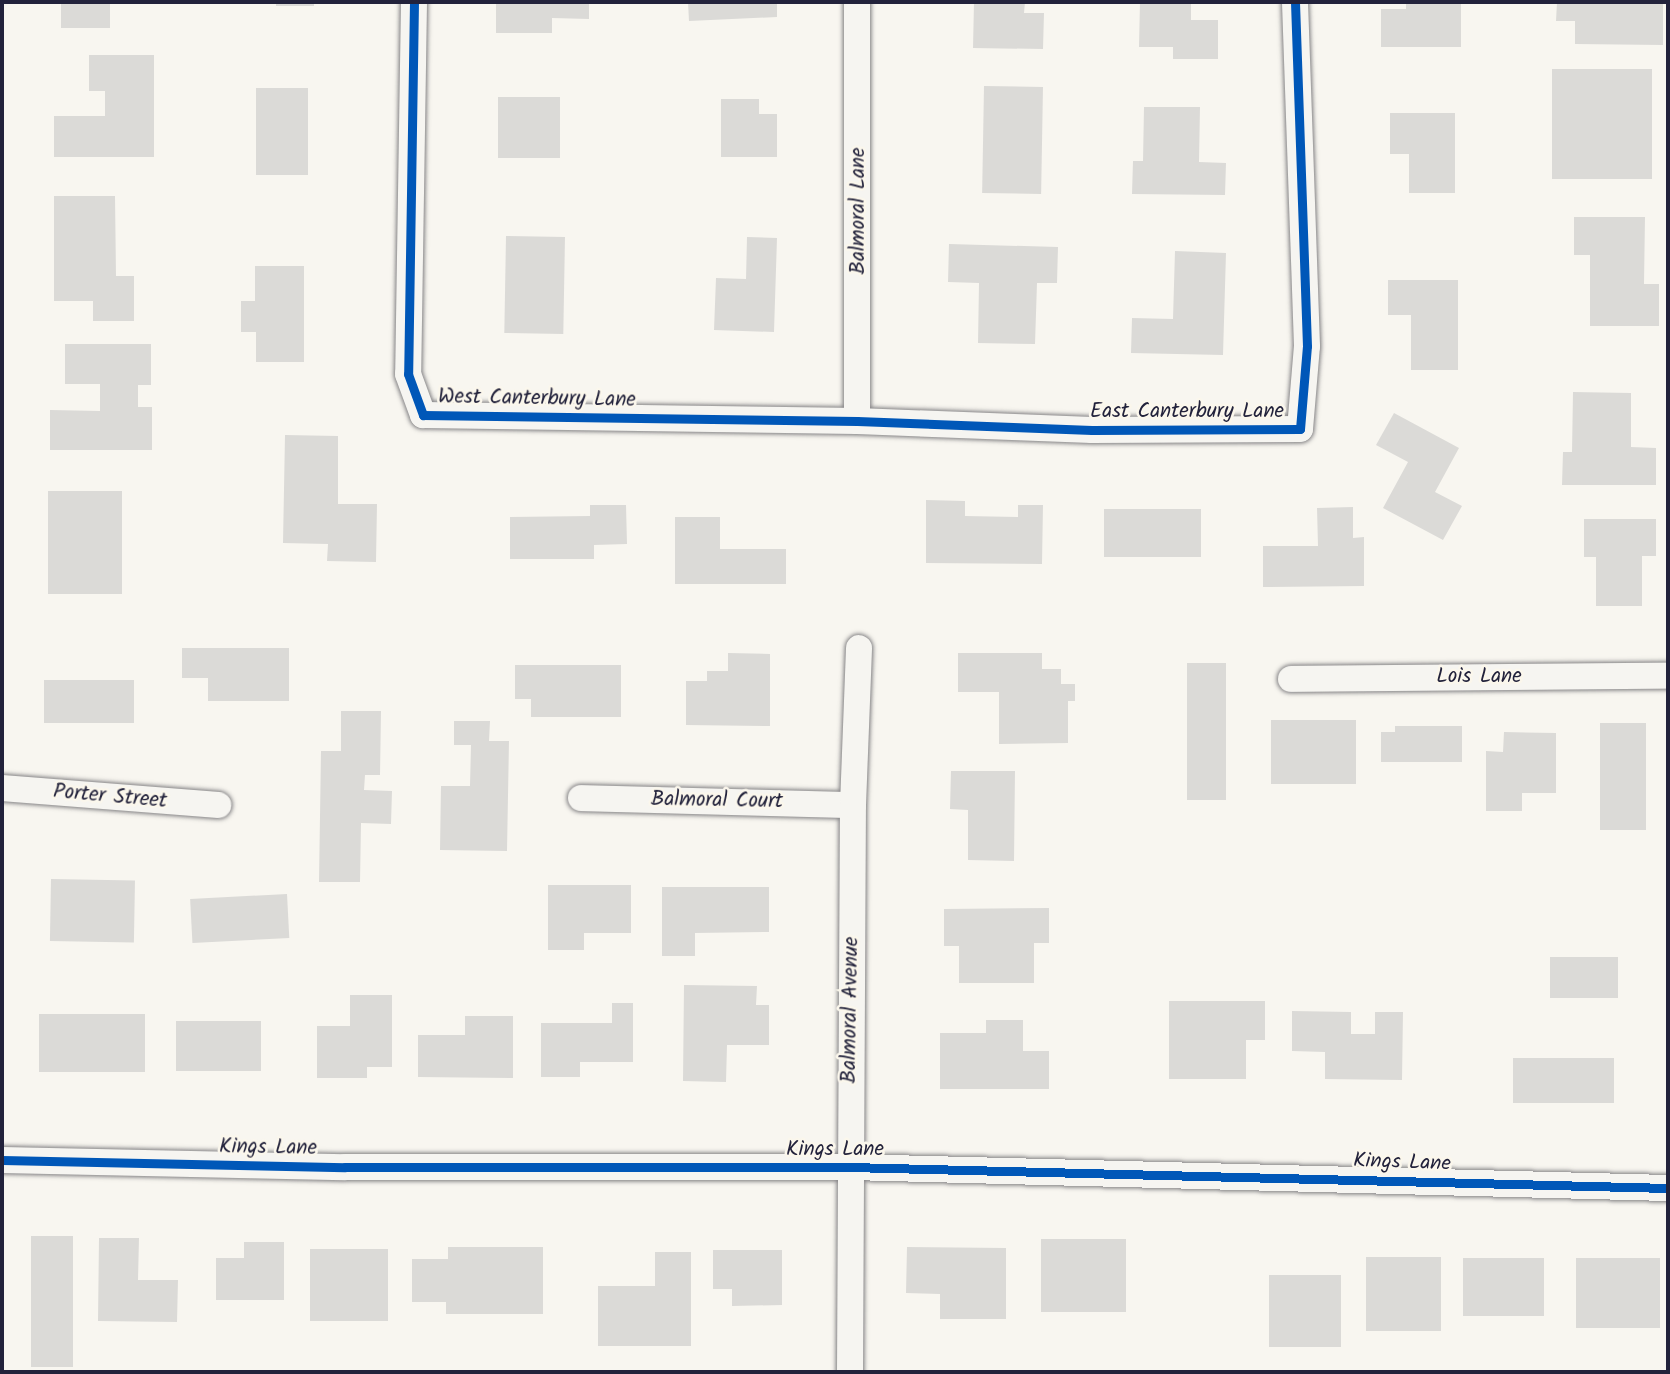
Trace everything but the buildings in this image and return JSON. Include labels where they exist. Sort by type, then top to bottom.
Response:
[{"type":"street","name":"West Canterbury Lane","points":[[415,2],[408,374],[423,415],[857,421]]},
{"type":"street","name":"Balmoral Lane","points":[[857,2],[857,421]]},
{"type":"street","name":"East Canterbury Lane","points":[[857,421],[1092,430],[1300,429],[1307,346],[1295,2]]},
{"type":"street","name":"Balmoral Avenue","points":[[850,1372],[853,805],[859,648]]},
{"type":"street","name":"Lois Lane","points":[[1291,679],[1668,676]]},
{"type":"street","name":"Porter Street","points":[[2,788],[218,805]]},
{"type":"street","name":"Balmoral Court","points":[[581,798],[853,805]]},
{"type":"street","name":"Kings Lane","points":[[2,1160],[345,1167],[850,1167],[1668,1188]]},
{"type":"cycle path","points":[[414,2],[408,374],[423,415],[857,421],[1092,430],[1300,429],[1307,346],[1295,2]]},
{"type":"cycle path","points":[[2,1160],[345,1167],[850,1167],[1668,1188]]}]
